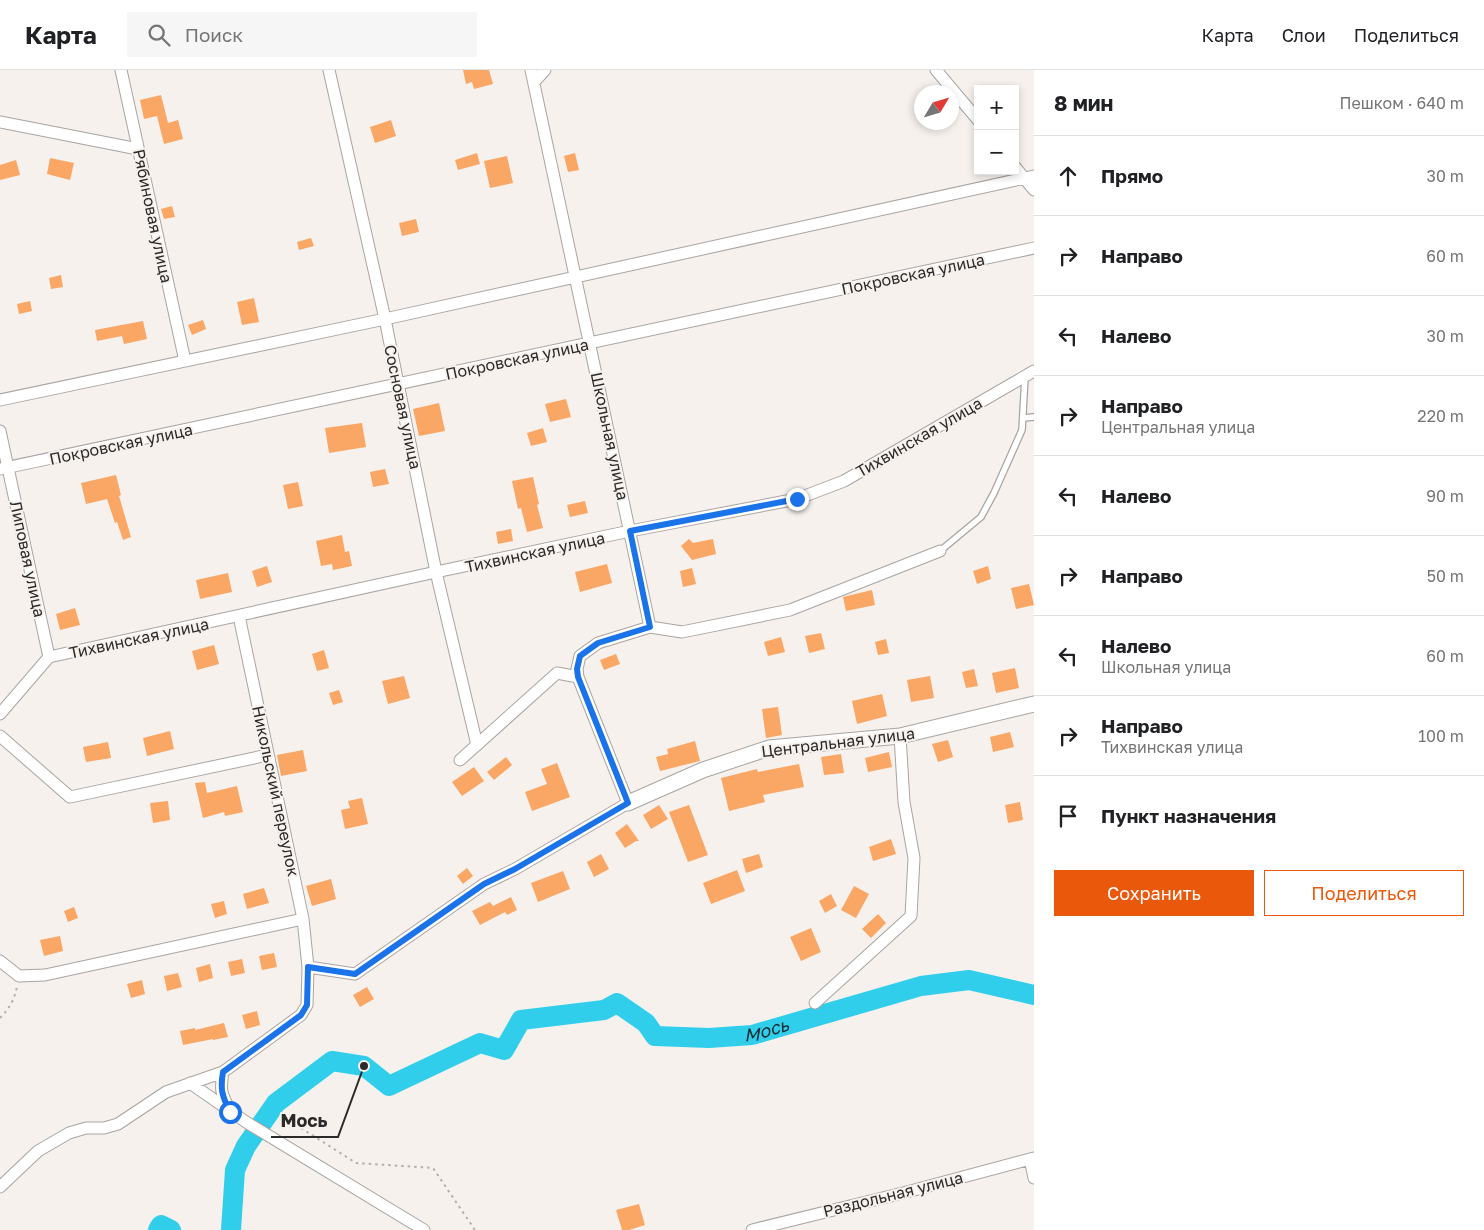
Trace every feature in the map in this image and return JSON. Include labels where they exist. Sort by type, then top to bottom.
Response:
[{"type":"street","name":"Рябиновая улица","points":[[121,70],[185,361]]},
{"type":"street","name":"Сосновая улица","points":[[329,70],[399,384],[436,572],[477,745]]},
{"type":"street","name":"Школьная улица","points":[[531,70],[650,627]]},
{"type":"street","points":[[534,82],[545,70]]},
{"type":"street","points":[[936,70],[974,115]]},
{"type":"street","points":[[0,122],[138,149]]},
{"type":"street","points":[[0,400],[385,319],[1029,177],[1034,190]]},
{"type":"street","name":"Покровская улица","points":[[4,469],[1034,248]]},
{"type":"street","name":"Тихвинская улица","points":[[50,658],[436,572],[630,531],[797,499],[844,481],[1029,374]]},
{"type":"street","name":"Липовая улица","points":[[0,431],[4,469],[50,658]]},
{"type":"street","points":[[628,803],[578,677],[577,669],[580,656],[598,643],[650,627],[682,632],[790,610],[940,551]]},
{"type":"street","name":"Никольский переулок","points":[[0,1187],[38,1150],[69,1133],[86,1128],[104,1128],[118,1124],[166,1092],[223,1072],[301,1015],[307,1005],[308,967],[303,919],[239,616]]},
{"type":"street","points":[[0,714],[50,658]]},
{"type":"street","points":[[460,760],[557,673],[578,677]]},
{"type":"street","name":"Центральная улица","points":[[308,967],[355,974],[484,884],[515,869],[628,803],[703,770],[770,748],[900,736],[1034,704]]},
{"type":"street","points":[[0,736],[70,797],[268,755]]},
{"type":"street","points":[[815,1003],[911,916],[914,858],[904,802],[900,736]]},
{"type":"street","points":[[0,961],[19,976],[45,975],[303,919]]},
{"type":"street","points":[[223,1072],[220,1086],[223,1098],[230,1112]]},
{"type":"street","points":[[190,1083],[263,1133],[424,1230]]},
{"type":"street","points":[[1032,1159],[1034,1178]]},
{"type":"street","name":"Раздольная улица","points":[[752,1230],[1032,1159]]},
{"type":"street","points":[[801,1218],[804,1230]]},
{"type":"lane","points":[[940,551],[981,517],[994,493],[1022,430],[1029,374]]},
{"type":"lane","points":[[1022,418],[1034,417]]},
{"type":"path","points":[[0,1018],[16,997],[19,976]]},
{"type":"path","points":[[290,1121],[356,1163],[434,1168],[475,1230]]},
{"type":"building","points":[[463,70],[489,70],[493,84],[474,89],[472,82],[466,84]]},
{"type":"building","points":[[161,95],[168,123],[178,120],[183,139],[164,144],[157,116],[144,119],[140,100]]},
{"type":"building","points":[[391,120],[396,136],[375,143],[370,127]]},
{"type":"building","points":[[477,153],[480,164],[458,170],[455,160]]},
{"type":"building","points":[[575,153],[579,170],[568,172],[564,156]]},
{"type":"building","points":[[507,156],[513,183],[490,188],[484,161]]},
{"type":"building","points":[[50,158],[74,163],[70,180],[47,174]]},
{"type":"building","points":[[16,160],[20,175],[0,180],[0,165]]},
{"type":"building","points":[[172,206],[175,217],[164,219],[161,209]]},
{"type":"building","points":[[416,219],[419,232],[402,236],[399,223]]},
{"type":"building","points":[[311,238],[314,246],[299,250],[297,242]]},
{"type":"building","points":[[61,275],[63,287],[51,289],[49,278]]},
{"type":"building","points":[[254,298],[259,322],[242,325],[237,302]]},
{"type":"building","points":[[30,301],[32,311],[19,314],[17,304]]},
{"type":"building","points":[[203,320],[206,329],[192,335],[188,325]]},
{"type":"building","points":[[143,321],[147,339],[124,344],[122,336],[97,341],[95,330]]},
{"type":"building","points":[[566,399],[571,417],[550,422],[545,404]]},
{"type":"building","points":[[439,403],[445,431],[419,436],[413,409]]},
{"type":"building","points":[[362,423],[366,447],[329,453],[325,428]]},
{"type":"building","points":[[543,428],[547,442],[531,446],[527,433]]},
{"type":"building","points":[[385,469],[389,484],[373,487],[370,472]]},
{"type":"building","points":[[116,475],[121,495],[119,496],[131,537],[123,540],[107,499],[86,504],[81,483]]},
{"type":"building","points":[[533,477],[543,528],[527,532],[521,508],[518,509],[512,481]]},
{"type":"building","points":[[298,482],[303,506],[288,509],[283,485]]},
{"type":"building","points":[[585,501],[588,513],[570,517],[567,505]]},
{"type":"building","points":[[511,529],[513,541],[498,544],[496,532]]},
{"type":"building","points":[[342,535],[345,552],[349,551],[352,566],[333,570],[332,564],[321,566],[316,541]]},
{"type":"building","points":[[689,539],[693,543],[713,539],[716,554],[692,560],[681,546]]},
{"type":"building","points":[[607,564],[612,583],[580,592],[575,572]]},
{"type":"building","points":[[267,566],[272,582],[257,587],[252,571]]},
{"type":"building","points":[[988,566],[991,579],[977,584],[973,571]]},
{"type":"building","points":[[692,568],[696,584],[683,587],[680,571]]},
{"type":"building","points":[[228,573],[232,592],[200,599],[196,580]]},
{"type":"building","points":[[1029,584],[1034,605],[1016,609],[1011,588]]},
{"type":"building","points":[[872,590],[875,605],[846,611],[843,597]]},
{"type":"building","points":[[75,608],[80,625],[60,630],[56,614]]},
{"type":"building","points":[[821,633],[825,649],[809,653],[805,636]]},
{"type":"building","points":[[781,637],[785,652],[768,656],[764,642]]},
{"type":"building","points":[[886,639],[889,653],[878,655],[875,642]]},
{"type":"building","points":[[214,645],[219,664],[197,670],[192,651]]},
{"type":"building","points":[[324,650],[329,668],[317,671],[312,654]]},
{"type":"building","points":[[616,654],[620,664],[604,670],[600,660]]},
{"type":"building","points":[[1015,668],[1019,688],[996,693],[992,673]]},
{"type":"building","points":[[974,669],[978,686],[966,688],[962,672]]},
{"type":"building","points":[[404,676],[410,698],[388,704],[382,681]]},
{"type":"building","points":[[930,676],[934,698],[911,702],[907,680]]},
{"type":"building","points":[[339,690],[343,702],[333,705],[329,693]]},
{"type":"building","points":[[882,694],[887,716],[857,724],[852,701]]},
{"type":"building","points":[[778,707],[782,735],[766,738],[762,709]]},
{"type":"building","points":[[170,731],[174,749],[147,756],[143,738]]},
{"type":"building","points":[[1010,732],[1014,747],[993,752],[990,737]]},
{"type":"building","points":[[948,740],[953,757],[938,762],[932,744]]},
{"type":"building","points":[[695,741],[700,761],[660,771],[656,757],[668,754],[667,749]]},
{"type":"building","points":[[108,742],[111,758],[86,762],[83,747]]},
{"type":"building","points":[[303,750],[307,771],[281,776],[277,755]]},
{"type":"building","points":[[889,752],[892,767],[868,772],[865,758]]},
{"type":"building","points":[[841,754],[844,773],[824,775],[821,757]]},
{"type":"building","points":[[506,757],[512,765],[494,780],[487,772]]},
{"type":"building","points":[[557,763],[570,797],[532,811],[525,792],[547,784],[541,769]]},
{"type":"building","points":[[799,764],[804,787],[763,795],[765,802],[729,811],[721,778],[757,769],[758,772]]},
{"type":"building","points":[[474,767],[484,781],[462,796],[452,782]]},
{"type":"building","points":[[205,782],[207,793],[237,786],[243,812],[225,816],[224,812],[203,818],[195,783]]},
{"type":"building","points":[[362,798],[368,824],[345,829],[341,810],[350,808],[348,801]]},
{"type":"building","points":[[168,801],[170,820],[153,823],[150,803]]},
{"type":"building","points":[[1020,802],[1023,820],[1008,823],[1005,805]]},
{"type":"building","points":[[659,805],[668,819],[651,829],[643,815]]},
{"type":"building","points":[[689,805],[708,855],[688,862],[669,812]]},
{"type":"building","points":[[627,824],[639,841],[625,848],[615,833]]},
{"type":"building","points":[[891,839],[896,854],[873,861],[869,847]]},
{"type":"building","points":[[601,854],[609,869],[594,877],[587,862]]},
{"type":"building","points":[[759,854],[763,867],[746,873],[742,859]]},
{"type":"building","points":[[467,868],[473,876],[463,884],[457,876]]},
{"type":"building","points":[[737,870],[745,891],[711,904],[703,883]]},
{"type":"building","points":[[563,871],[570,889],[538,902],[531,883]]},
{"type":"building","points":[[331,879],[336,899],[312,906],[306,886]]},
{"type":"building","points":[[854,886],[869,894],[856,918],[841,910]]},
{"type":"building","points":[[264,888],[269,903],[247,909],[243,894]]},
{"type":"building","points":[[831,894],[837,906],[825,913],[819,901]]},
{"type":"building","points":[[511,897],[517,910],[507,915],[505,912],[480,925],[472,911],[490,902],[493,906]]},
{"type":"building","points":[[224,901],[227,914],[215,918],[211,904]]},
{"type":"building","points":[[74,907],[78,918],[68,922],[64,911]]},
{"type":"building","points":[[878,914],[886,923],[871,938],[862,929]]},
{"type":"building","points":[[811,928],[821,952],[801,961],[790,937]]},
{"type":"building","points":[[60,936],[63,951],[44,956],[40,940]]},
{"type":"building","points":[[274,953],[277,967],[262,970],[259,956]]},
{"type":"building","points":[[242,959],[245,973],[231,976],[228,962]]},
{"type":"building","points":[[210,964],[213,978],[199,982],[196,968]]},
{"type":"building","points":[[178,973],[182,987],[167,991],[164,976]]},
{"type":"building","points":[[142,980],[145,994],[131,998],[127,984]]},
{"type":"building","points":[[367,987],[374,999],[360,1007],[353,995]]},
{"type":"building","points":[[257,1011],[260,1025],[246,1029],[242,1015]]},
{"type":"building","points":[[224,1023],[228,1037],[183,1045],[180,1031],[195,1028],[195,1030]]},
{"type":"building","points":[[639,1204],[645,1225],[622,1230],[616,1210]]},
{"type":"waterway","name":"Мось","points":[[231,1230],[235,1170],[246,1146],[276,1103],[332,1061],[364,1066],[389,1086],[480,1043],[504,1050],[521,1020],[604,1010],[617,1003],[646,1023],[655,1036],[709,1038],[752,1035],[921,986],[969,980],[1034,995]]},
{"type":"waterway","name":"Мось","points":[[158,1230],[161,1225],[171,1230]]},
{"type":"place","name":"Мось","points":[[364,1066]]},
{"type":"route","points":[[230,1112],[223,1098],[220,1086],[223,1072],[301,1015],[307,1005],[308,967],[355,974],[484,884],[515,869],[628,803],[578,677],[577,669],[580,656],[598,643],[650,627],[630,531],[797,499]]}]
